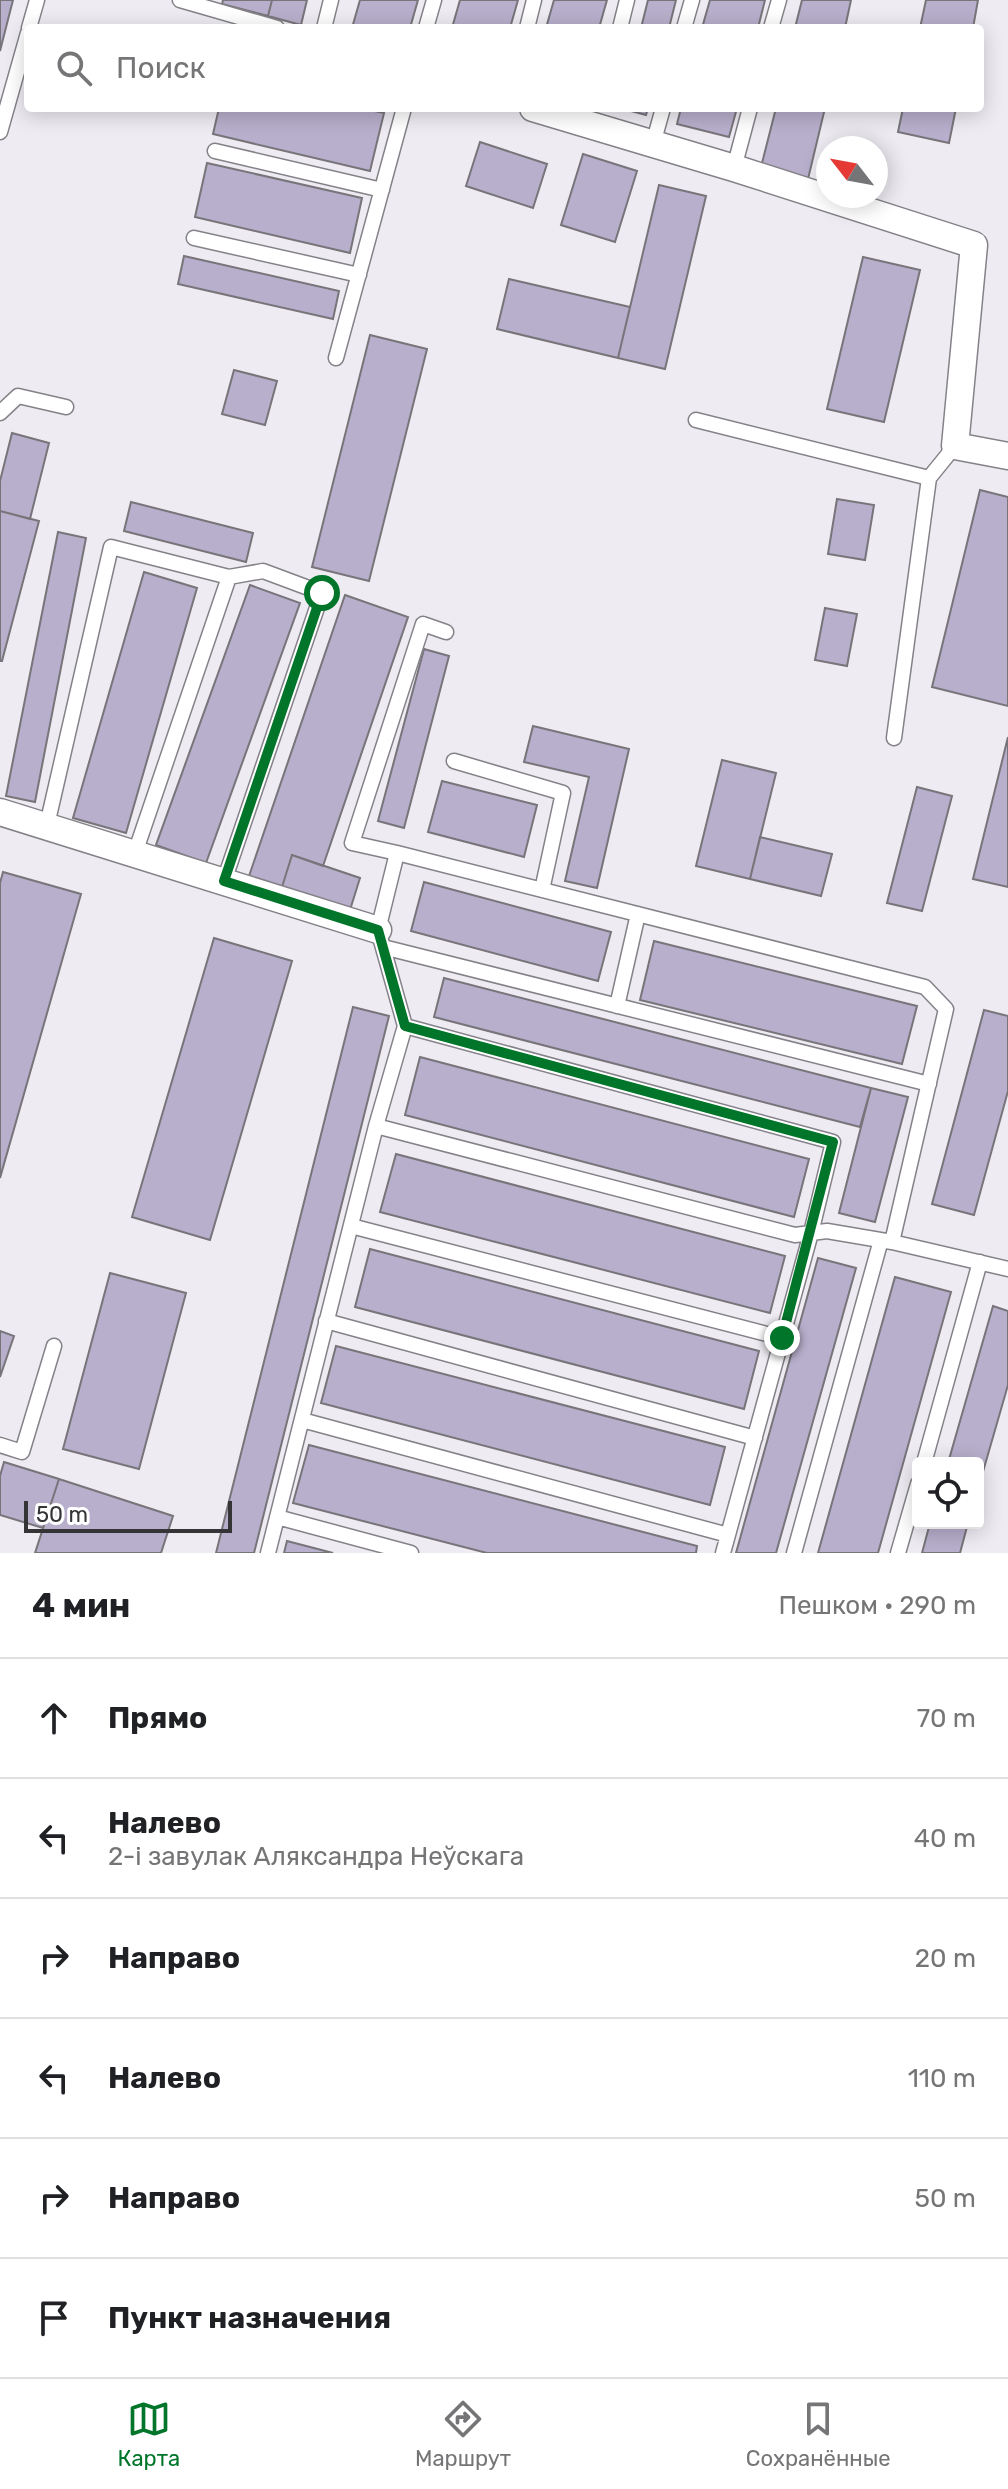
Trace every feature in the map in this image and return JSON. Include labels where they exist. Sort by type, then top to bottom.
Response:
[{"type":"street","points":[[561,112],[597,117],[653,144],[974,245],[955,446],[1008,456]]},
{"type":"street","points":[[0,812],[224,881],[380,938]]},
{"type":"lane","points":[[31,24],[37,0]]},
{"type":"lane","points":[[180,0],[197,2],[265,24]]},
{"type":"lane","points":[[325,24],[331,0]]},
{"type":"lane","points":[[427,24],[434,0]]},
{"type":"lane","points":[[528,24],[534,0]]},
{"type":"lane","points":[[621,24],[627,0]]},
{"type":"lane","points":[[685,24],[692,0]]},
{"type":"lane","points":[[772,24],[779,0]]},
{"type":"lane","points":[[0,132],[6,85],[24,42]]},
{"type":"lane","points":[[336,358],[403,112]]},
{"type":"lane","points":[[653,144],[662,112]]},
{"type":"lane","points":[[734,168],[749,112]]},
{"type":"lane","points":[[215,151],[382,190]]},
{"type":"lane","points":[[194,238],[359,275]]},
{"type":"lane","points":[[0,413],[18,396],[66,407]]},
{"type":"lane","points":[[696,420],[929,478]]},
{"type":"lane","points":[[894,738],[929,478],[955,446]]},
{"type":"lane","points":[[47,825],[111,547],[229,577],[263,571],[322,593],[224,881]]},
{"type":"lane","points":[[135,853],[229,577]]},
{"type":"lane","points":[[446,632],[423,624],[352,843],[925,987],[946,1009],[886,1241],[794,1553]]},
{"type":"lane","points":[[454,761],[563,793],[542,890]]},
{"type":"lane","points":[[268,1553],[376,1126],[405,1026],[380,938],[397,853]]},
{"type":"lane","points":[[617,1006],[638,914]]},
{"type":"lane","points":[[380,938],[617,1006],[929,1084]]},
{"type":"lane","points":[[405,1026],[833,1142],[723,1553]]},
{"type":"lane","points":[[376,1126],[795,1235],[827,1231],[1008,1269]]},
{"type":"lane","points":[[351,1226],[782,1338]]},
{"type":"lane","points":[[926,1457],[980,1262]]},
{"type":"lane","points":[[326,1321],[755,1438]]},
{"type":"lane","points":[[0,1445],[22,1452],[54,1346]]},
{"type":"lane","points":[[302,1420],[728,1535]]},
{"type":"lane","points":[[898,1553],[912,1505]]},
{"type":"lane","points":[[277,1517],[411,1553]]},
{"type":"building","points":[[0,0],[13,0],[0,51]]},
{"type":"building","points":[[223,0],[272,0],[268,16],[222,4]]},
{"type":"building","points":[[272,0],[307,0],[301,24],[268,16]]},
{"type":"building","points":[[360,0],[418,0],[411,24],[353,24]]},
{"type":"building","points":[[460,0],[518,0],[511,24],[453,24]]},
{"type":"building","points":[[554,0],[607,0],[600,24],[547,24]]},
{"type":"building","points":[[648,0],[676,0],[670,24],[642,24]]},
{"type":"building","points":[[710,0],[765,0],[759,24],[703,24]]},
{"type":"building","points":[[802,0],[851,0],[846,24],[796,24]]},
{"type":"building","points":[[926,0],[978,0],[974,24],[921,24]]},
{"type":"building","points":[[218,112],[384,113],[370,171],[213,134]]},
{"type":"building","points":[[680,112],[736,112],[729,137],[677,124]]},
{"type":"building","points":[[775,112],[824,112],[808,179],[761,167]]},
{"type":"building","points":[[902,112],[955,112],[949,143],[898,132]]},
{"type":"building","points":[[480,142],[547,164],[533,208],[466,186]]},
{"type":"building","points":[[583,154],[637,171],[615,242],[561,225]]},
{"type":"building","points":[[207,163],[362,198],[350,253],[195,217]]},
{"type":"building","points":[[659,185],[706,196],[665,369],[618,358]]},
{"type":"building","points":[[184,256],[339,291],[333,319],[178,284]]},
{"type":"building","points":[[863,257],[920,270],[884,422],[827,409]]},
{"type":"building","points":[[509,279],[630,307],[618,358],[497,329]]},
{"type":"building","points":[[370,335],[427,349],[369,581],[312,567]]},
{"type":"building","points":[[234,370],[277,381],[265,425],[222,414]]},
{"type":"building","points":[[12,433],[49,443],[30,519],[0,511],[0,481]]},
{"type":"building","points":[[980,490],[1008,497],[1008,706],[932,687]]},
{"type":"building","points":[[837,499],[874,505],[865,560],[828,554]]},
{"type":"building","points":[[131,502],[253,533],[246,562],[124,531]]},
{"type":"building","points":[[0,511],[39,521],[2,661],[0,661]]},
{"type":"building","points":[[58,532],[86,538],[35,802],[6,796]]},
{"type":"building","points":[[144,572],[197,588],[126,833],[73,818]]},
{"type":"building","points":[[250,585],[300,603],[206,863],[156,845]]},
{"type":"building","points":[[345,595],[408,617],[323,866],[292,855],[282,887],[249,876]]},
{"type":"building","points":[[825,608],[857,614],[847,666],[815,660]]},
{"type":"building","points":[[424,649],[449,656],[404,828],[378,821]]},
{"type":"building","points":[[533,726],[629,749],[597,888],[565,881],[589,777],[524,762]]},
{"type":"building","points":[[1008,737],[1008,887],[973,879]]},
{"type":"building","points":[[722,760],[776,773],[750,879],[696,866]]},
{"type":"building","points":[[442,781],[537,805],[524,857],[428,832]]},
{"type":"building","points":[[917,787],[952,796],[922,911],[887,903]]},
{"type":"building","points":[[760,837],[832,854],[821,896],[750,879]]},
{"type":"building","points":[[292,855],[360,878],[350,910],[282,887]]},
{"type":"building","points":[[3,872],[81,894],[0,1178],[0,883]]},
{"type":"building","points":[[424,882],[611,932],[598,981],[411,931]]},
{"type":"building","points":[[214,938],[292,961],[210,1240],[132,1217]]},
{"type":"building","points":[[654,941],[917,1006],[902,1064],[640,1000]]},
{"type":"building","points":[[444,978],[871,1088],[860,1127],[434,1017]]},
{"type":"building","points":[[353,1007],[389,1016],[254,1553],[216,1553]]},
{"type":"building","points":[[984,1010],[1008,1016],[1008,1091],[974,1215],[932,1204]]},
{"type":"building","points":[[420,1057],[809,1159],[794,1217],[405,1115]]},
{"type":"building","points":[[871,1088],[908,1097],[875,1222],[839,1213]]},
{"type":"building","points":[[396,1154],[785,1256],[770,1313],[380,1212]]},
{"type":"building","points":[[370,1249],[759,1351],[744,1409],[355,1307]]},
{"type":"building","points":[[818,1258],[856,1268],[776,1553],[736,1553]]},
{"type":"building","points":[[110,1273],[186,1293],[139,1469],[63,1449]]},
{"type":"building","points":[[895,1277],[951,1292],[878,1553],[818,1553]]},
{"type":"building","points":[[993,1306],[1008,1311],[1008,1385],[984,1468],[984,1457],[950,1457]]},
{"type":"building","points":[[0,1331],[14,1336],[0,1377]]},
{"type":"building","points":[[336,1346],[725,1447],[710,1505],[321,1403]]},
{"type":"building","points":[[309,1445],[697,1546],[696,1553],[487,1553],[293,1503]]},
{"type":"building","points":[[4,1462],[59,1479],[43,1528],[0,1515],[0,1476]]},
{"type":"building","points":[[59,1479],[173,1516],[161,1553],[35,1553]]},
{"type":"building","points":[[928,1529],[966,1529],[960,1553],[922,1553]]},
{"type":"building","points":[[287,1541],[333,1553],[284,1553]]},
{"type":"route","points":[[322,593],[224,881],[378,930],[405,1026],[833,1142],[782,1338]]}]
